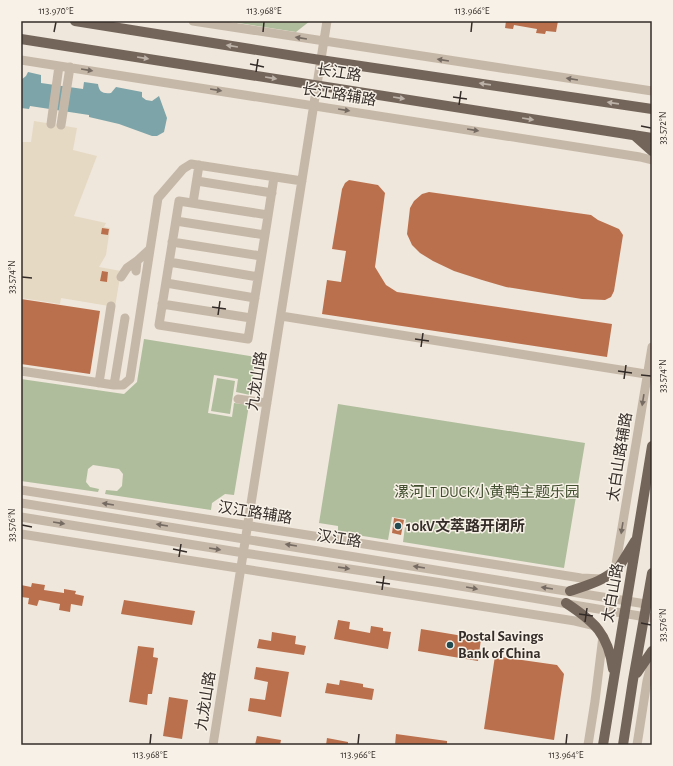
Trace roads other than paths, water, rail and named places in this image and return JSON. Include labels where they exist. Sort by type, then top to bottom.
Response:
[{"type":"main road","name":"长江路","points":[[75,21],[320,60],[652,109]]},
{"type":"main road","name":"长江路","points":[[21,39],[652,138]]},
{"type":"main road","points":[[640,107],[652,103]]},
{"type":"main road","points":[[634,136],[652,151]]},
{"type":"main road","name":"太白山路","points":[[603,745],[652,446]]},
{"type":"main road","points":[[570,591],[603,579],[615,570],[638,538]]},
{"type":"main road","points":[[624,745],[633,680],[648,618],[652,573]]},
{"type":"main road","points":[[566,604],[584,614],[596,626],[603,636],[611,657],[614,677]]},
{"type":"main road","points":[[633,680],[652,650]]},
{"type":"street","points":[[193,21],[652,91]]},
{"type":"street","name":"九龙山路","points":[[214,745],[327,21]]},
{"type":"street","name":"长江路辅路","points":[[21,60],[313,105],[652,160]]},
{"type":"street","points":[[51,124],[59,66]]},
{"type":"street","points":[[61,125],[70,67]]},
{"type":"street","points":[[21,371],[114,385],[123,385],[130,379],[158,198],[183,169],[191,164],[302,181]]},
{"type":"street","points":[[193,203],[199,166]]},
{"type":"street","points":[[268,215],[179,201],[159,325],[248,339],[272,193],[274,177]]},
{"type":"street","points":[[197,181],[272,193]]},
{"type":"street","points":[[176,221],[265,235]]},
{"type":"street","points":[[172,242],[261,256]]},
{"type":"street","points":[[121,277],[127,268],[150,249]]},
{"type":"street","points":[[136,271],[137,261]]},
{"type":"street","points":[[169,262],[258,277]]},
{"type":"street","points":[[166,284],[255,298]]},
{"type":"street","points":[[162,304],[251,318]]},
{"type":"street","points":[[99,383],[110,306]]},
{"type":"street","points":[[281,316],[650,375]]},
{"type":"street","points":[[114,385],[125,318]]},
{"type":"street","points":[[105,342],[135,347]]},
{"type":"street","name":"太白山路辅路","points":[[615,570],[650,375],[652,348]]},
{"type":"street","points":[[238,399],[267,403]]},
{"type":"street","name":"汉江路辅路","points":[[21,490],[581,578],[603,579]]},
{"type":"street","name":"汉江路","points":[[21,503],[247,538],[649,605]]},
{"type":"street","name":"汉江路","points":[[21,517],[244,553],[442,582],[648,618]]},
{"type":"street","points":[[21,534],[575,621],[596,626]]},
{"type":"street","points":[[588,745],[603,636]]},
{"type":"street","points":[[637,745],[647,681],[652,662]]},
{"type":"water","points":[[28,72],[41,75],[41,83],[83,89],[84,82],[98,84],[100,91],[104,93],[111,93],[116,87],[142,92],[142,97],[146,100],[152,101],[159,96],[167,118],[164,132],[157,136],[152,136],[119,124],[89,117],[89,115],[30,106],[29,109],[21,108],[21,80]]},
{"type":"place","name":"10kV文萃路开闭所","points":[[398,526]]},
{"type":"place","name":"Postal Savings Bank of China","points":[[450,645]]},
{"type":"park label","name":"漯河LT DUCK小黄鸭主题乐园","points":[[487,492]]}]
